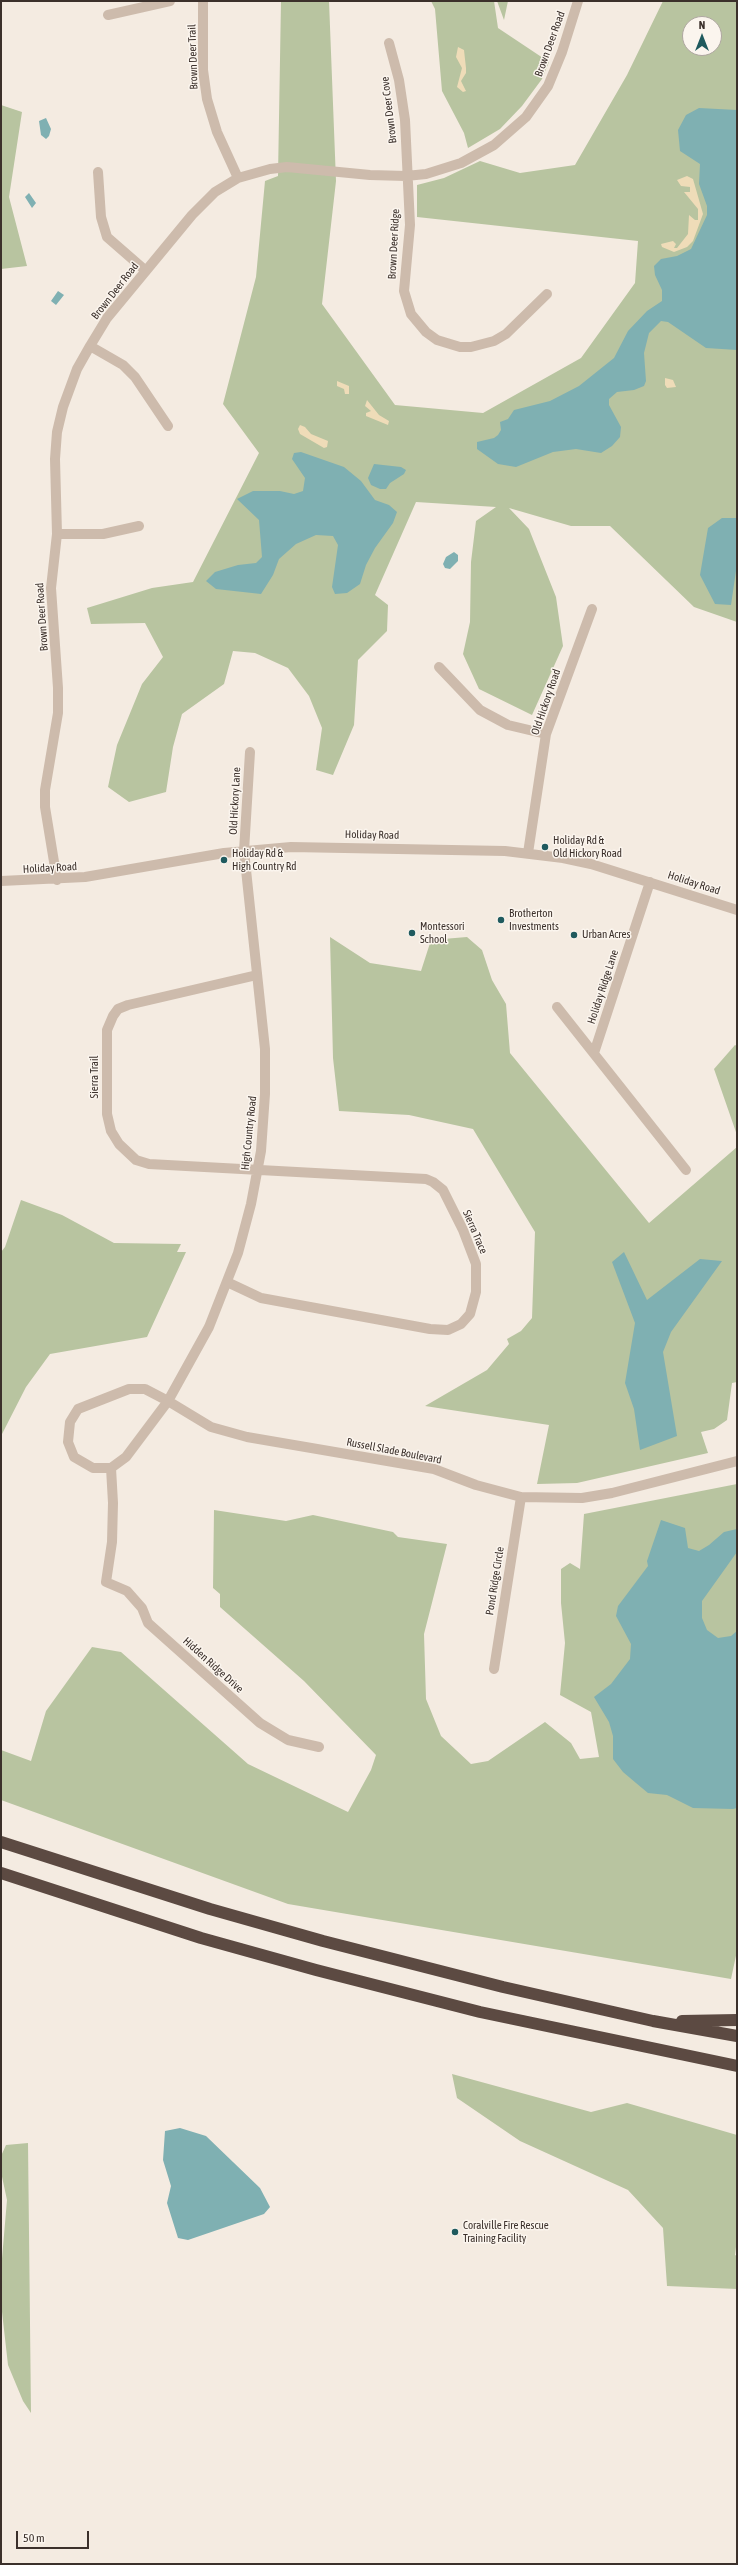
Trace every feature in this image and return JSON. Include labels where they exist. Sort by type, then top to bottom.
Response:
[{"type":"highway","points":[[1,1842],[210,1909],[323,1941],[482,1982],[653,2021],[737,2036]]},
{"type":"highway","points":[[1,1873],[201,1938],[316,1970],[480,2012],[737,2066]]},
{"type":"highway","points":[[653,2021],[737,2020]]},
{"type":"street","points":[[108,15],[170,1]]},
{"type":"street","name":"Brown Deer Trail","points":[[203,1],[203,70],[207,99],[217,132],[238,178]]},
{"type":"street","name":"Brown Deer Road","points":[[56,880],[45,807],[45,790],[58,713],[58,664],[51,588],[57,534],[54,479],[57,432],[70,387],[90,346],[107,318],[206,201],[215,192],[238,178],[254,172],[287,167],[406,176],[426,174],[461,163],[494,145],[513,130],[530,112],[548,86],[562,52],[578,1]]},
{"type":"street","name":"Brown Deer Cove","points":[[389,43],[402,100],[406,176]]},
{"type":"street","points":[[98,172],[101,217],[107,237],[146,271]]},
{"type":"street","name":"Brown Deer Ridge","points":[[406,176],[410,225],[404,291],[411,314],[426,332],[448,344],[460,347],[482,345],[506,334],[547,294]]},
{"type":"street","points":[[90,346],[123,365],[135,377],[168,426]]},
{"type":"street","points":[[57,534],[104,534],[139,526]]},
{"type":"street","name":"Old Hickory Road","points":[[528,853],[546,734],[592,608]]},
{"type":"street","points":[[439,667],[480,710],[508,725],[546,734]]},
{"type":"street","name":"Old Hickory Lane","points":[[244,850],[250,752]]},
{"type":"street","name":"Holiday Road","points":[[1,882],[85,878],[244,850],[344,846],[528,853],[591,864],[737,910]]},
{"type":"street","name":"High Country Road","points":[[111,1468],[126,1457],[168,1401],[208,1327],[238,1253],[257,1171],[266,1094],[265,1049],[244,850]]},
{"type":"street","name":"Holiday Ridge Lane","points":[[594,1053],[650,882]]},
{"type":"street","name":"Sierra Trail","points":[[257,975],[128,1005],[118,1009],[109,1021],[106,1030],[107,1114],[111,1131],[127,1153],[136,1160],[149,1164],[257,1171]]},
{"type":"street","name":"Holiday Ridge Lane","points":[[557,1007],[686,1170]]},
{"type":"street","name":"Sierra Trace","points":[[227,1282],[261,1298],[430,1329],[448,1330],[461,1324],[470,1314],[475,1301],[476,1264],[443,1190],[432,1182],[403,1178],[257,1171]]},
{"type":"street","name":"Russell Slade Boulevard","points":[[111,1468],[93,1468],[74,1457],[68,1442],[70,1422],[78,1409],[129,1388],[145,1389],[211,1427],[218,1429],[247,1437],[434,1469],[476,1485],[521,1497],[582,1498],[612,1493],[737,1461]]},
{"type":"street","name":"Hidden Ridge Drive","points":[[111,1468],[113,1503],[112,1542],[106,1582],[127,1591],[142,1608],[148,1623],[260,1723],[288,1740],[318,1747]]},
{"type":"street","name":"Pond Ridge Circle","points":[[494,1669],[521,1497]]},
{"type":"green space","points":[[281,1],[329,1],[336,181],[322,304],[395,405],[483,413],[581,358],[635,283],[638,241],[417,217],[417,185],[444,178],[480,161],[520,173],[575,165],[627,75],[663,1],[737,1],[737,622],[694,607],[610,526],[571,526],[509,508],[529,529],[556,597],[563,646],[532,715],[479,689],[463,654],[470,622],[471,562],[476,521],[496,507],[416,502],[375,595],[388,605],[387,631],[358,660],[354,725],[333,775],[316,770],[322,728],[309,696],[288,668],[255,653],[233,651],[224,684],[182,714],[173,747],[166,792],[129,802],[108,787],[117,745],[142,684],[163,657],[145,623],[91,624],[87,608],[152,588],[193,582],[259,453],[223,404],[256,277],[265,181],[278,176]]},
{"type":"green space","points":[[431,1],[494,1],[498,28],[549,62],[542,79],[522,106],[500,129],[468,148],[464,133],[442,91],[435,9]]},
{"type":"green space","points":[[497,1],[508,1],[504,20]]},
{"type":"green space","points":[[1,105],[22,112],[9,197],[27,266],[1,269]]},
{"type":"green space","points":[[330,937],[370,963],[421,971],[431,940],[467,937],[482,950],[492,980],[506,1004],[510,1053],[649,1223],[737,1147],[737,1382],[732,1383],[727,1420],[714,1429],[701,1432],[708,1453],[577,1483],[537,1484],[549,1425],[425,1406],[487,1370],[509,1344],[507,1339],[521,1331],[532,1318],[535,1232],[473,1129],[409,1115],[339,1111],[333,1058]]},
{"type":"green space","points":[[735,1045],[737,1046],[737,1135],[714,1069]]},
{"type":"green space","points":[[21,1200],[62,1215],[114,1243],[181,1244],[177,1252],[186,1252],[147,1337],[50,1354],[26,1387],[1,1436],[1,1252],[5,1247]]},
{"type":"green space","points":[[737,1484],[737,1951],[731,1979],[288,1904],[1,1800],[1,1750],[31,1761],[46,1711],[92,1647],[121,1652],[248,1764],[348,1812],[371,1770],[376,1755],[304,1681],[220,1607],[220,1594],[213,1588],[214,1510],[286,1521],[313,1515],[393,1532],[398,1537],[447,1544],[424,1634],[426,1699],[441,1736],[471,1764],[488,1761],[545,1722],[571,1743],[580,1759],[599,1757],[591,1712],[560,1695],[565,1643],[561,1603],[561,1569],[570,1563],[580,1569],[584,1514]]},
{"type":"green space","points":[[452,2074],[591,2112],[627,2103],[737,2135],[737,2239],[735,2255],[737,2256],[737,2289],[667,2286],[663,2228],[628,2190],[520,2141],[457,2098]]},
{"type":"green space","points":[[28,2143],[31,2413],[23,2401],[8,2365],[1,2303],[1,2270],[7,2200],[1,2172],[1,2156],[6,2145]]},
{"type":"sand","points":[[458,47],[464,50],[466,68],[466,73],[461,81],[466,91],[463,92],[457,87],[462,68],[456,57]]},
{"type":"sand","points":[[687,176],[693,179],[703,214],[693,241],[687,247],[674,252],[662,247],[661,244],[673,241],[676,244],[674,248],[677,248],[688,234],[689,215],[695,220],[698,220],[698,209],[684,192],[690,192],[690,187],[681,186],[677,180]]},
{"type":"sand","points":[[665,378],[673,380],[676,387],[667,388],[665,385]]},
{"type":"sand","points":[[337,381],[349,386],[349,394],[345,394],[344,389],[337,386]]},
{"type":"sand","points":[[367,400],[379,415],[389,421],[388,425],[366,416],[366,413],[371,411],[365,406]]},
{"type":"sand","points":[[300,425],[305,427],[311,434],[328,441],[327,447],[324,448],[300,434],[298,429]]},
{"type":"water","points":[[699,108],[737,110],[737,350],[706,348],[668,322],[661,321],[649,333],[644,353],[646,381],[644,386],[634,390],[617,392],[609,399],[609,405],[621,427],[620,437],[612,446],[601,453],[576,449],[553,452],[516,467],[498,464],[477,449],[477,442],[494,438],[498,435],[501,430],[500,422],[508,419],[514,410],[550,401],[579,386],[614,358],[628,331],[647,311],[662,301],[662,290],[655,275],[654,266],[661,259],[677,256],[691,249],[707,215],[707,206],[699,184],[700,164],[680,151],[678,130],[686,115]]},
{"type":"water","points":[[46,118],[51,129],[49,136],[46,139],[41,135],[39,121]]},
{"type":"water","points":[[29,193],[36,203],[32,208],[25,197]]},
{"type":"water","points":[[58,291],[64,295],[56,305],[51,301]]},
{"type":"water","points":[[301,452],[344,467],[361,481],[375,500],[389,505],[397,512],[393,523],[375,548],[366,565],[360,584],[347,593],[335,594],[332,587],[338,545],[333,536],[316,535],[296,544],[279,559],[273,575],[261,594],[216,589],[206,581],[215,572],[238,565],[256,563],[262,557],[259,520],[237,499],[253,491],[280,491],[294,494],[303,491],[305,478],[292,459],[294,453]]},
{"type":"water","points":[[374,464],[401,467],[406,470],[404,474],[390,483],[386,489],[380,489],[371,485],[368,478]]},
{"type":"water","points":[[722,518],[737,518],[737,564],[731,605],[715,604],[700,575],[708,528]]},
{"type":"water","points":[[454,552],[458,555],[458,561],[450,569],[445,568],[443,564],[446,557]]},
{"type":"water","points":[[624,1252],[647,1300],[700,1259],[722,1261],[671,1332],[663,1352],[677,1436],[640,1450],[634,1409],[625,1383],[635,1323],[612,1262]]},
{"type":"water","points":[[661,1520],[685,1528],[688,1548],[699,1551],[709,1545],[724,1532],[737,1529],[737,1552],[702,1601],[702,1618],[707,1630],[718,1638],[731,1636],[737,1631],[737,1808],[693,1808],[667,1795],[648,1793],[623,1772],[613,1759],[613,1736],[609,1722],[594,1697],[611,1684],[630,1659],[631,1644],[616,1616],[618,1606],[648,1566],[647,1561]]},
{"type":"water","points":[[180,2128],[206,2136],[260,2188],[270,2207],[264,2214],[188,2240],[178,2238],[167,2203],[171,2186],[163,2160],[165,2131]]},
{"type":"place","name":"Holiday Rd & Old Hickory Road","points":[[545,847]]},
{"type":"place","name":"Holiday Rd & High Country Rd","points":[[224,860]]},
{"type":"place","name":"Brotherton Investments","points":[[501,920]]},
{"type":"place","name":"Montessori School","points":[[412,933]]},
{"type":"place","name":"Urban Acres","points":[[574,935]]},
{"type":"place","name":"Coralville Fire Rescue Training Facility","points":[[455,2232]]}]
